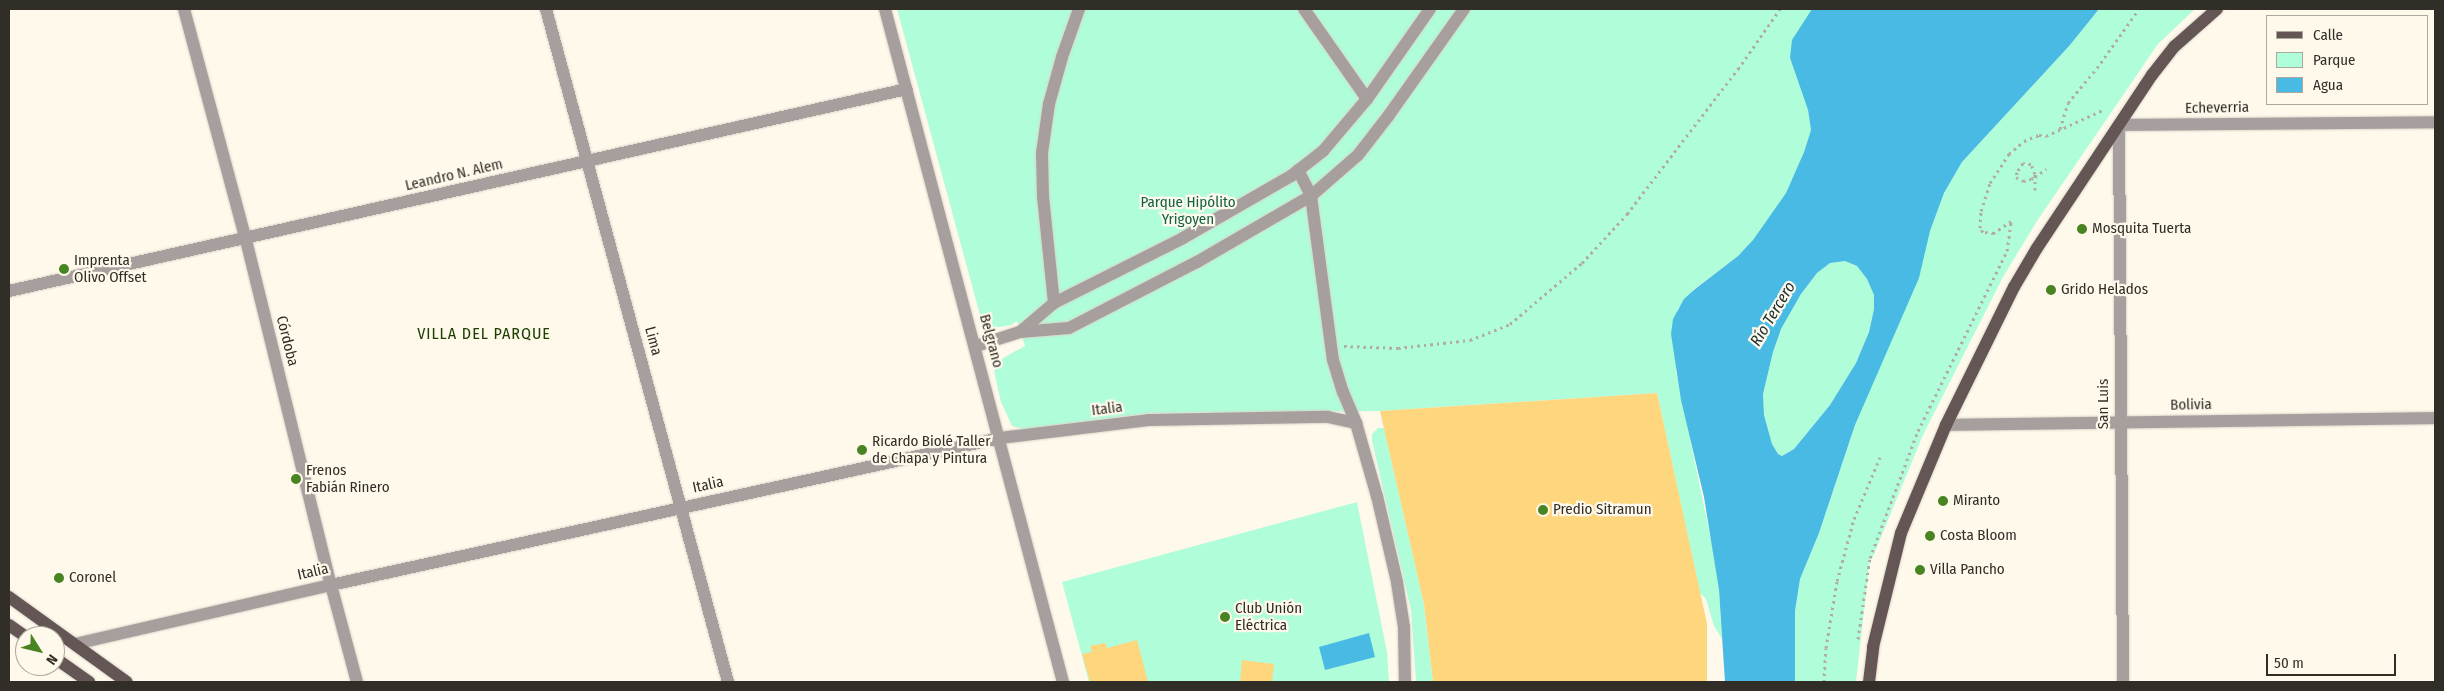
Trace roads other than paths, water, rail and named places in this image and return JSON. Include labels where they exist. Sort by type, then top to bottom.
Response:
[{"type":"main road","points":[[1869,682],[1873,647],[1901,533],[1946,425],[2014,286],[2152,75],[2175,46],[2216,9]]},
{"type":"main road","points":[[9,597],[127,682]]},
{"type":"main road","points":[[65,665],[89,682]]},
{"type":"street","name":"Córdoba","points":[[184,9],[246,240],[357,682]]},
{"type":"street","name":"Lima","points":[[546,9],[728,682]]},
{"type":"street","name":"Belgrano","points":[[885,9],[976,346],[1062,682]]},
{"type":"street","points":[[1054,303],[1043,197],[1042,152],[1049,104],[1079,9]]},
{"type":"street","points":[[1304,9],[1367,99]]},
{"type":"street","points":[[1020,332],[1054,303],[1183,238],[1298,170],[1323,151],[1367,99],[1430,9]]},
{"type":"street","points":[[976,346],[1020,332],[1070,328],[1198,262],[1311,196],[1358,155],[1389,115],[1464,9]]},
{"type":"street","name":"Leandro N. Alem","points":[[9,291],[246,240],[907,89]]},
{"type":"street","name":"Echeverria","points":[[2119,126],[2435,122]]},
{"type":"street","name":"San Luis","points":[[2119,126],[2123,682]]},
{"type":"street","points":[[1298,170],[1311,196],[1331,346],[1343,392],[1356,422],[1377,496],[1397,582],[1404,627],[1406,682]]},
{"type":"street","name":"Italia","points":[[75,644],[331,584],[1000,438],[1148,420],[1328,417],[1356,422]]},
{"type":"street","name":"Bolivia","points":[[1946,425],[2435,418]]},
{"type":"water","name":"Río Tercero","points":[[1812,9],[2099,9],[2070,45],[1962,162],[1944,193],[1930,231],[1919,278],[1855,425],[1819,533],[1800,579],[1795,611],[1795,682],[1725,682],[1719,590],[1704,497],[1681,400],[1671,334],[1673,319],[1684,299],[1738,256],[1753,240],[1786,193],[1804,152],[1811,130],[1808,110],[1790,58],[1792,40]],"holes":[[[1845,261],[1857,266],[1867,279],[1874,295],[1874,309],[1869,332],[1856,363],[1830,405],[1794,449],[1782,456],[1778,454],[1772,444],[1764,415],[1763,394],[1773,352],[1781,329],[1801,294],[1817,273],[1830,263]]]},
{"type":"water","points":[[1369,633],[1375,657],[1325,670],[1319,647]]},
{"type":"place","name":"Mosquita Tuerta","points":[[2082,229]]},
{"type":"place","name":"Imprenta Olivo Offset","points":[[64,269]]},
{"type":"place","name":"Grido Helados","points":[[2051,290]]},
{"type":"place","name":"Ricardo Biolé Taller de Chapa y Pintura","points":[[862,450]]},
{"type":"place","name":"Frenos Fabián Rinero","points":[[296,479]]},
{"type":"place","name":"Miranto","points":[[1943,501]]},
{"type":"place","name":"Predio Sitramun","points":[[1543,510]]},
{"type":"place","name":"Costa Bloom","points":[[1930,536]]},
{"type":"place","name":"Villa Pancho","points":[[1920,570]]},
{"type":"place","name":"Coronel","points":[[59,578]]},
{"type":"place","name":"Club Unión Eléctrica","points":[[1225,617]]},
{"type":"district","name":"VILLA DEL PARQUE","points":[[484,334]]},
{"type":"park label","name":"Parque Hipólito Yrigoyen","points":[[1188,210]]}]
